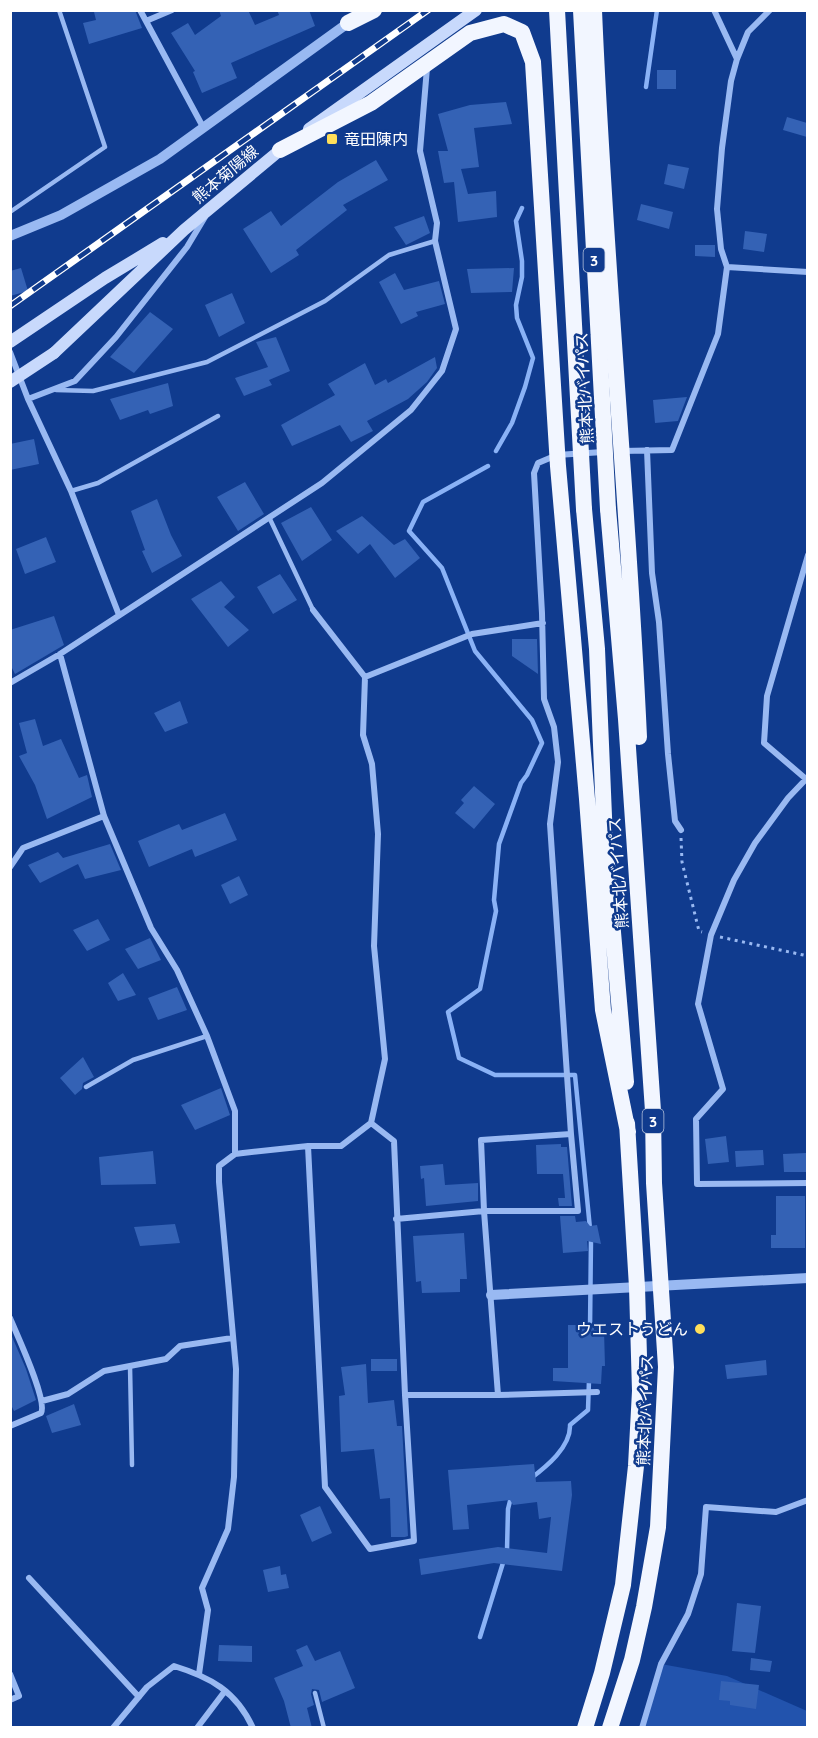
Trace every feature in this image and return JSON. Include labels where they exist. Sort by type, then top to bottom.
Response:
[{"type":"highway","points":[[353,17],[374,10]]},
{"type":"highway","name":"熊本北バイパス","points":[[558,10],[584,509],[596,638],[605,840],[625,1061],[640,1391],[636,1466],[623,1585],[602,1673],[585,1728]]},
{"type":"highway","name":"熊本北バイパス","points":[[581,10],[608,509],[626,719],[653,1111],[654,1183],[666,1366],[658,1527],[632,1660],[610,1728]]},
{"type":"highway","points":[[594,10],[633,618],[640,776],[634,844]]},
{"type":"highway","points":[[280,150],[371,104],[426,55],[471,33],[504,24],[522,32],[534,62],[557,455],[603,1011],[628,1132]]},
{"type":"main road","points":[[426,55],[476,10]]},
{"type":"main road","name":"熊本菊陽線","points":[[10,382],[54,353],[184,230],[280,150]]},
{"type":"main road","points":[[10,342],[105,278],[184,230]]},
{"type":"street","points":[[140,10],[202,127]]},
{"type":"street","points":[[146,21],[172,10]]},
{"type":"street","points":[[714,10],[737,59]]},
{"type":"street","points":[[396,1219],[484,1211],[578,1210],[550,824],[558,762],[554,727],[544,699],[543,623],[534,473],[538,463],[557,455],[672,450],[718,334],[727,267],[721,249],[717,209],[723,137],[731,81],[748,32],[770,10]]},
{"type":"street","points":[[10,236],[61,215],[149,165],[353,17]]},
{"type":"street","points":[[10,683],[60,654],[322,483],[411,410],[442,371],[456,329],[435,241],[437,224],[420,151],[426,55]]},
{"type":"street","points":[[28,399],[75,381],[116,337],[187,247],[210,208]]},
{"type":"street","points":[[727,267],[807,272]]},
{"type":"street","points":[[10,352],[28,399],[71,491],[119,615]]},
{"type":"street","points":[[647,450],[649,531],[659,622],[668,754],[675,821],[681,830]]},
{"type":"street","points":[[807,555],[767,696],[764,743],[806,778],[755,843],[734,880],[711,935],[698,1004],[723,1089],[696,1119],[698,1184],[807,1183]]},
{"type":"street","points":[[199,1674],[208,1610],[202,1588],[228,1529],[234,1477],[236,1370],[219,1166],[235,1154],[308,1146],[341,1146],[371,1123],[385,1059],[374,946],[378,834],[372,764],[363,735],[365,677],[313,610]]},
{"type":"street","points":[[365,677],[472,634],[543,623]]},
{"type":"street","points":[[60,654],[105,816],[151,928],[177,970],[207,1036],[235,1111],[235,1154]]},
{"type":"street","points":[[10,867],[23,848],[105,816]]},
{"type":"street","points":[[308,1146],[325,1487],[370,1549],[414,1541],[396,1219],[394,1141],[371,1123]]},
{"type":"street","points":[[498,1395],[481,1140],[571,1134]]},
{"type":"street","points":[[491,1295],[807,1278]]},
{"type":"street","points":[[10,1318],[40,1392],[44,1408],[41,1413],[10,1426]]},
{"type":"street","points":[[42,1401],[68,1394],[104,1371],[166,1359],[180,1346],[232,1338]]},
{"type":"street","points":[[405,1395],[597,1392]]},
{"type":"street","points":[[642,1728],[662,1664],[688,1614],[700,1574],[706,1507],[776,1512],[807,1500]]},
{"type":"street","points":[[29,1578],[139,1697]]},
{"type":"street","points":[[113,1728],[139,1697],[174,1666],[199,1674],[218,1684],[247,1716],[253,1728]]},
{"type":"street","points":[[10,1674],[19,1696],[10,1700]]},
{"type":"street","points":[[197,1728],[225,1691]]},
{"type":"lane","points":[[10,212],[105,147],[58,10]]},
{"type":"lane","points":[[55,390],[93,391],[207,362],[325,301],[389,255],[435,241]]},
{"type":"lane","points":[[71,491],[98,483],[218,416]]},
{"type":"lane","points":[[269,517],[313,610]]},
{"type":"lane","points":[[86,1087],[134,1060],[207,1036]]},
{"type":"lane","points":[[130,1366],[132,1465]]},
{"type":"lane","points":[[315,1693],[324,1728]]},
{"type":"path","points":[[681,830],[682,862],[699,931],[807,956]]},
{"type":"shaded area","points":[[661,1664],[727,1676],[807,1711],[807,1727],[642,1728]]},
{"type":"building","points":[[135,10],[142,28],[89,44],[83,23],[96,20],[94,12]]},
{"type":"building","points":[[219,10],[248,10],[255,25],[279,15],[277,10],[309,10],[315,26],[231,63],[237,78],[202,93],[193,72],[195,71],[171,33],[188,23],[195,35],[221,16]]},
{"type":"building","points":[[657,70],[676,70],[676,89],[657,89]]},
{"type":"building","points":[[506,102],[512,124],[474,128],[479,167],[461,169],[468,194],[496,191],[497,217],[458,222],[454,182],[444,183],[438,151],[448,151],[438,114],[470,105]]},
{"type":"building","points":[[787,117],[807,123],[807,137],[783,130]]},
{"type":"building","points":[[376,160],[388,180],[343,205],[347,210],[296,250],[299,255],[271,273],[243,229],[271,211],[281,226],[338,182]]},
{"type":"building","points":[[668,164],[689,168],[684,189],[664,184]]},
{"type":"building","points":[[641,204],[673,212],[669,229],[637,220]]},
{"type":"building","points":[[424,216],[430,233],[406,245],[394,227]]},
{"type":"building","points":[[745,231],[767,234],[764,252],[743,249]]},
{"type":"building","points":[[695,245],[715,245],[715,257],[695,256]]},
{"type":"building","points":[[21,268],[28,291],[10,296],[10,271]]},
{"type":"building","points":[[514,268],[512,292],[471,293],[467,269]]},
{"type":"building","points":[[395,273],[404,290],[439,281],[445,304],[416,312],[418,316],[401,324],[379,282]]},
{"type":"building","points":[[232,293],[245,323],[219,337],[205,305]]},
{"type":"building","points":[[150,312],[173,329],[134,373],[110,357]]},
{"type":"building","points":[[276,337],[290,371],[269,380],[272,385],[244,396],[235,378],[268,367],[256,342]]},
{"type":"building","points":[[435,357],[437,368],[427,382],[408,399],[367,421],[373,431],[351,442],[340,425],[292,446],[281,425],[335,395],[328,384],[365,363],[375,385],[386,379],[388,383]]},
{"type":"building","points":[[168,383],[173,406],[150,414],[148,410],[120,420],[110,399]]},
{"type":"building","points":[[687,397],[678,421],[655,423],[653,400]]},
{"type":"building","points":[[34,439],[39,464],[10,470],[10,444]]},
{"type":"building","points":[[245,482],[264,514],[238,531],[217,497]]},
{"type":"building","points":[[157,499],[182,556],[152,573],[142,551],[145,550],[131,511]]},
{"type":"building","points":[[311,507],[332,540],[302,561],[281,523]]},
{"type":"building","points":[[362,516],[394,545],[405,539],[420,558],[395,578],[370,544],[358,554],[336,531]]},
{"type":"building","points":[[46,537],[56,562],[25,574],[16,549]]},
{"type":"building","points":[[280,574],[297,600],[273,614],[257,587]]},
{"type":"building","points":[[221,581],[235,597],[224,607],[249,630],[228,647],[191,599]]},
{"type":"building","points":[[54,616],[64,645],[15,674],[10,664],[10,630]]},
{"type":"building","points":[[512,639],[537,639],[538,674],[512,656]]},
{"type":"building","points":[[180,701],[188,723],[165,732],[154,713]]},
{"type":"building","points":[[35,719],[43,746],[61,739],[79,778],[87,775],[92,797],[47,819],[35,785],[19,756],[27,753],[19,723]]},
{"type":"building","points":[[474,786],[495,804],[474,829],[455,813],[464,803],[461,800]]},
{"type":"building","points":[[225,813],[237,840],[195,857],[192,849],[149,867],[138,841],[179,824],[182,830]]},
{"type":"building","points":[[110,844],[121,870],[85,879],[78,864],[40,883],[28,865],[58,852],[63,858]]},
{"type":"building","points":[[239,876],[248,895],[230,904],[221,885]]},
{"type":"building","points":[[98,919],[110,940],[87,951],[73,930]]},
{"type":"building","points":[[150,938],[161,960],[138,969],[125,949]]},
{"type":"building","points":[[123,973],[136,995],[118,1001],[108,983]]},
{"type":"building","points":[[177,987],[187,1010],[158,1020],[148,998]]},
{"type":"building","points":[[83,1057],[94,1077],[83,1083],[82,1089],[75,1095],[60,1078]]},
{"type":"building","points":[[221,1088],[230,1115],[195,1130],[181,1105]]},
{"type":"building","points":[[726,1136],[729,1162],[708,1164],[705,1139]]},
{"type":"building","points":[[561,1144],[561,1147],[567,1147],[572,1206],[559,1206],[558,1198],[565,1198],[563,1174],[537,1174],[536,1145]]},
{"type":"building","points":[[763,1150],[764,1165],[736,1167],[735,1151]]},
{"type":"building","points":[[153,1151],[156,1184],[101,1185],[99,1157]]},
{"type":"building","points":[[806,1153],[807,1172],[784,1172],[783,1154]]},
{"type":"building","points":[[443,1164],[445,1185],[478,1183],[478,1201],[426,1206],[424,1178],[421,1179],[420,1166]]},
{"type":"building","points":[[776,1196],[805,1196],[805,1248],[771,1248],[771,1235],[776,1235]]},
{"type":"building","points":[[560,1216],[575,1216],[576,1222],[586,1221],[590,1226],[597,1225],[601,1244],[587,1241],[588,1251],[563,1253]]},
{"type":"building","points":[[175,1224],[180,1243],[140,1246],[134,1227]]},
{"type":"building","points":[[464,1233],[467,1279],[460,1279],[460,1292],[422,1293],[421,1281],[416,1282],[413,1236]]},
{"type":"building","points":[[568,1325],[594,1325],[594,1330],[604,1330],[605,1366],[602,1366],[601,1384],[553,1381],[553,1368],[568,1368]]},
{"type":"building","points":[[10,1332],[36,1400],[14,1411],[10,1403]]},
{"type":"building","points":[[371,1359],[397,1359],[397,1371],[371,1371]]},
{"type":"building","points":[[766,1360],[767,1375],[727,1379],[725,1365]]},
{"type":"building","points":[[366,1364],[368,1403],[394,1400],[397,1426],[402,1426],[408,1536],[405,1537],[391,1537],[390,1498],[380,1499],[374,1449],[341,1452],[339,1396],[345,1395],[341,1367]]},
{"type":"building","points":[[74,1404],[81,1425],[52,1433],[46,1416]]},
{"type":"building","points":[[534,1464],[536,1482],[571,1481],[572,1495],[562,1571],[494,1563],[421,1575],[419,1559],[498,1547],[547,1553],[551,1517],[539,1519],[537,1502],[513,1505],[510,1500],[467,1505],[469,1529],[453,1530],[448,1470]]},
{"type":"building","points":[[320,1506],[332,1533],[312,1542],[300,1515]]},
{"type":"building","points":[[280,1566],[281,1575],[286,1574],[289,1588],[268,1592],[263,1570]]},
{"type":"building","points":[[737,1603],[761,1606],[755,1653],[732,1651]]},
{"type":"building","points":[[219,1645],[252,1646],[252,1662],[218,1661]]},
{"type":"building","points":[[307,1645],[315,1661],[340,1651],[355,1688],[322,1702],[319,1690],[312,1689],[314,1705],[307,1708],[312,1728],[291,1728],[284,1701],[274,1678],[303,1666],[296,1650]]},
{"type":"building","points":[[751,1658],[772,1661],[770,1672],[750,1670]]},
{"type":"building","points":[[721,1681],[759,1685],[756,1709],[730,1705],[730,1701],[719,1700]]},
{"type":"waterway","points":[[646,87],[657,10]]},
{"type":"waterway","points":[[496,451],[512,423],[533,358],[517,318],[516,305],[522,277],[516,221],[522,208]]},
{"type":"waterway","points":[[488,466],[423,502],[409,531],[442,568],[475,651],[532,720],[542,743],[521,783],[499,844],[494,900],[496,911],[480,989],[448,1012],[459,1058],[495,1075],[575,1075],[591,1239],[590,1329]]},
{"type":"waterway","points":[[530,1479],[562,1449],[570,1425],[588,1410],[589,1380]]},
{"type":"waterway","points":[[480,1637],[507,1550],[508,1509],[511,1497]]},
{"type":"railway","points":[[10,306],[428,10]]},
{"type":"place","name":"竜田陳内","points":[[332,139]]},
{"type":"place","name":"ウエストうどん","points":[[700,1329]]}]
